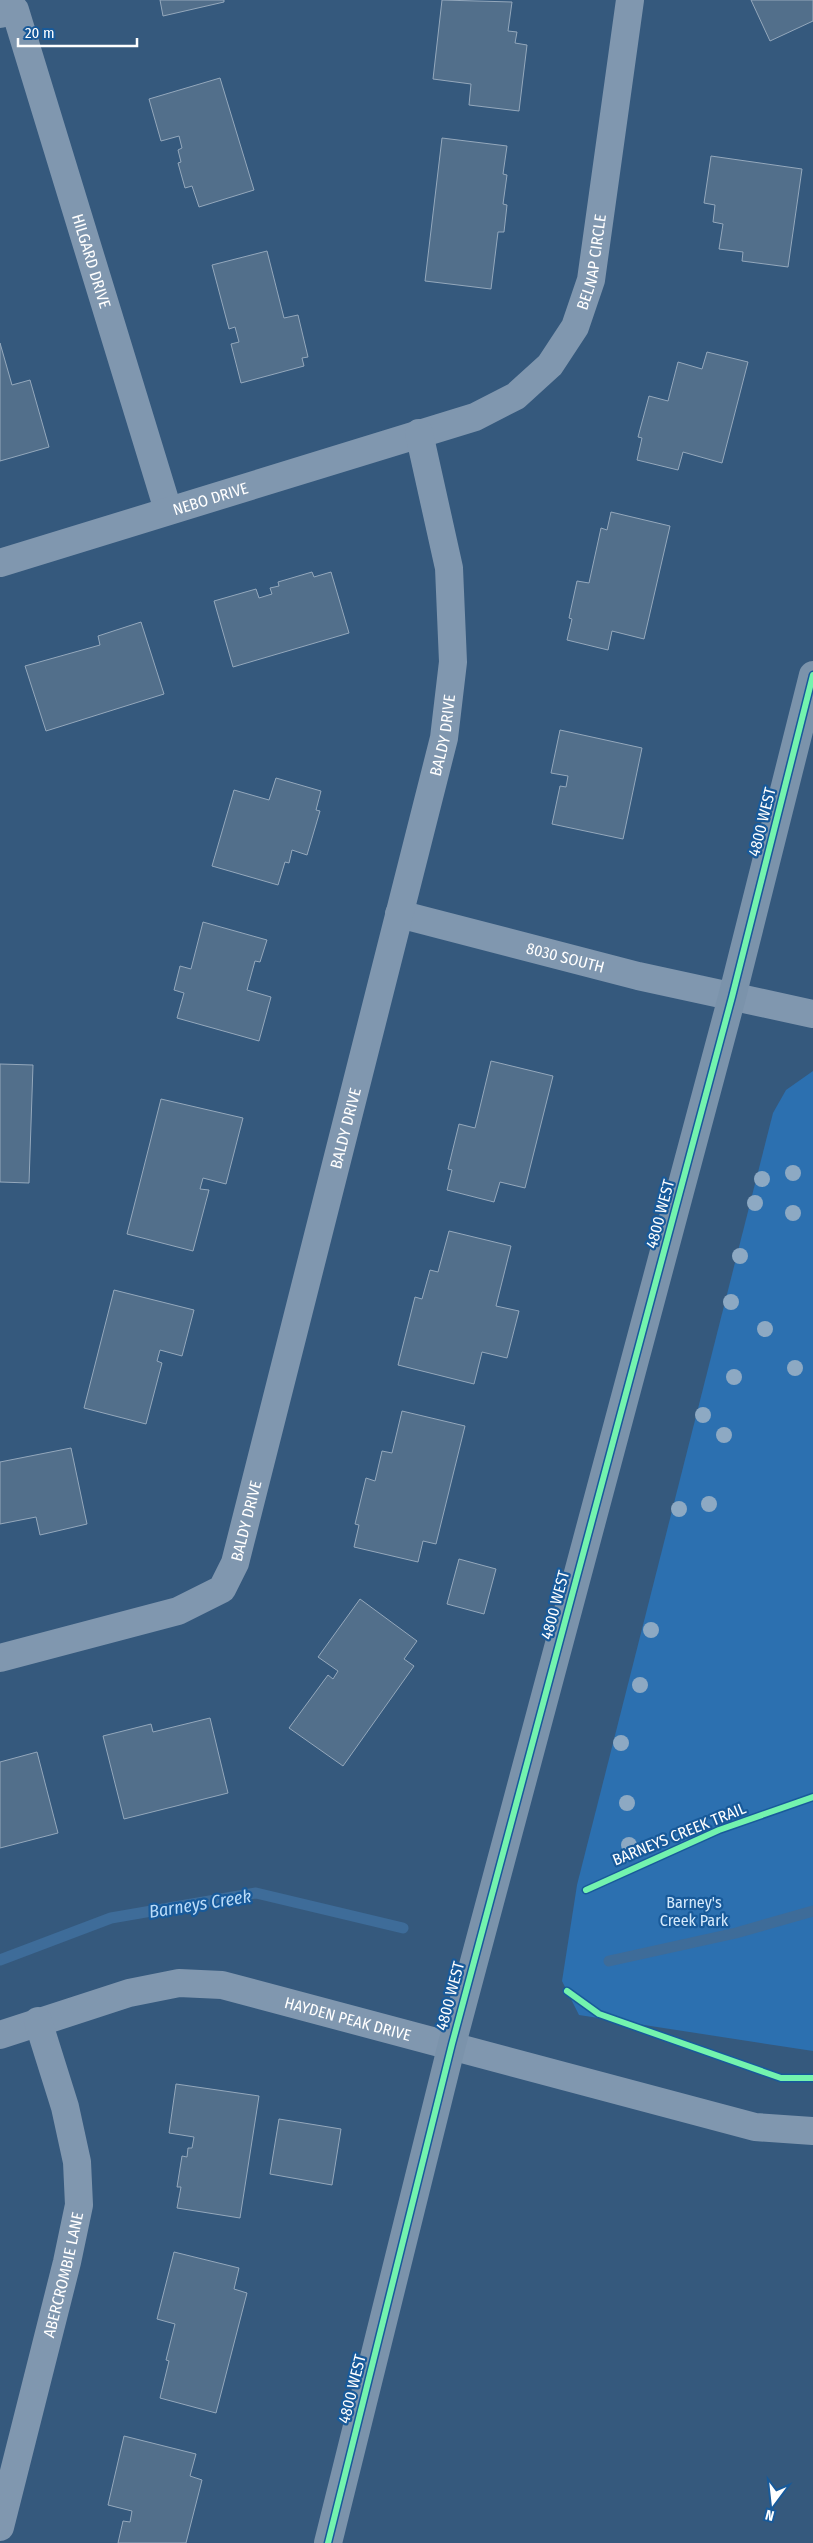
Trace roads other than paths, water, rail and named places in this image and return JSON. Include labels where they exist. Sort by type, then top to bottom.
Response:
[{"type":"street","name":"BELNAP CIRCLE","points":[[419,433],[475,417],[516,396],[550,365],[575,326],[591,280],[630,0]]},
{"type":"street","name":"HILGARD DRIVE","points":[[7,12],[168,510]]},
{"type":"street","name":"NEBO DRIVE","points":[[0,563],[419,433]]},
{"type":"street","name":"BALDY DRIVE","points":[[0,1658],[178,1612],[222,1589],[235,1563],[246,1527],[444,738],[452,662],[449,568],[419,433]]},
{"type":"street","name":"4800 WEST","points":[[328,2543],[452,2044],[732,997],[813,675]]},
{"type":"street","name":"8030 SOUTH","points":[[399,914],[638,976],[813,1014]]},
{"type":"street","name":"HAYDEN PEAK DRIVE","points":[[0,2035],[38,2021],[129,1993],[178,1983],[213,1984],[452,2044],[755,2126],[813,2131]]},
{"type":"street","name":"ABERCROMBIE LANE","points":[[0,2527],[67,2262],[79,2205],[78,2162],[65,2107],[38,2021]]},
{"type":"waterway","name":"Barneys Creek","points":[[0,1960],[111,1918],[256,1893],[403,1928]]},
{"type":"waterway","name":"Barneys Creek","points":[[609,1961],[736,1933],[813,1911]]},
{"type":"park label","name":"Barney's Creek Park","points":[[694,1911]]}]
